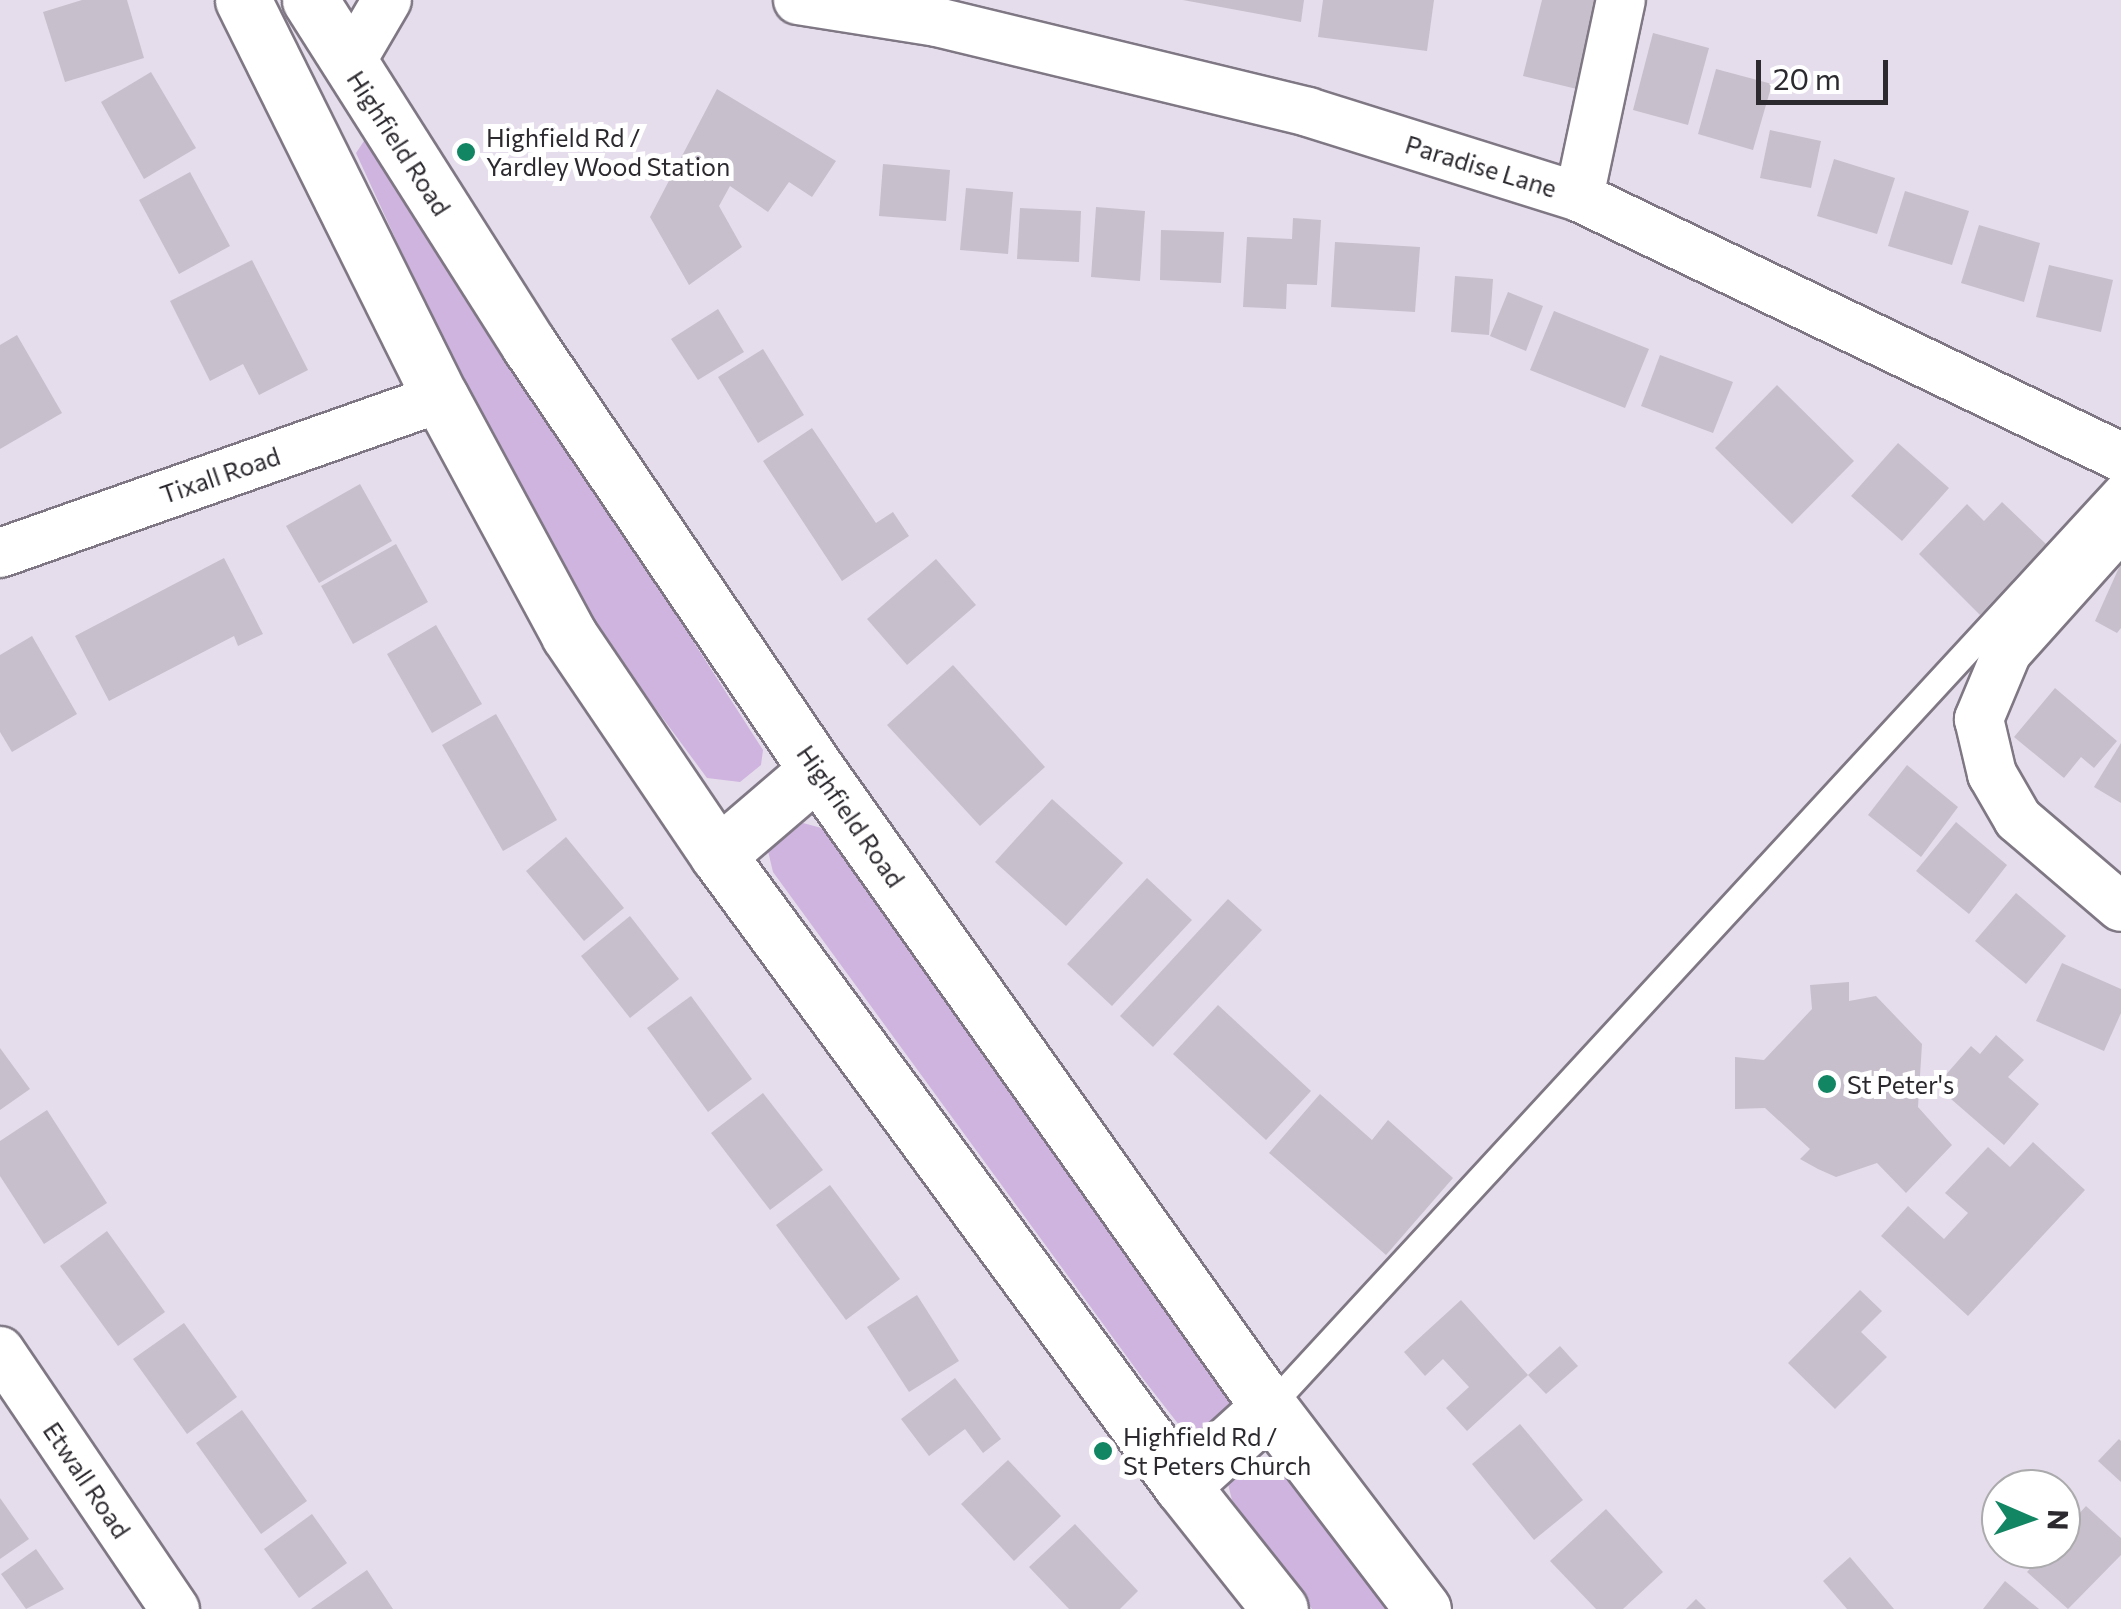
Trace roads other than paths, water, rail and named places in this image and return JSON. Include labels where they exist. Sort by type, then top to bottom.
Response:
[{"type":"street","points":[[243,0],[440,398],[569,636],[718,855],[1182,1486],[1280,1609]]},
{"type":"street","name":"Highfield Road","points":[[310,0],[529,346],[818,770],[1270,1407],[1423,1609]]},
{"type":"street","points":[[349,65],[387,0]]},
{"type":"street","name":"Paradise Lane","points":[[798,0],[937,22],[1308,112],[1580,197],[2118,453]]},
{"type":"street","points":[[1580,197],[1621,0]]},
{"type":"street","name":"Tixall Road","points":[[0,553],[440,398]]},
{"type":"street","points":[[2121,525],[2007,652],[1979,719],[1992,774],[2018,819],[2121,907]]},
{"type":"street","points":[[718,855],[818,770]]},
{"type":"street","name":"Etwall Road","points":[[0,1351],[175,1609]]},
{"type":"street","points":[[1182,1486],[1270,1407]]},
{"type":"lane","points":[[1270,1407],[2118,453]]},
{"type":"place","name":"Highfield Rd / Yardley Wood Station","points":[[466,152]]},
{"type":"place","name":"St Peter's","points":[[1827,1084]]},
{"type":"place","name":"Highfield Rd / St Peters Church","points":[[1103,1451]]}]
